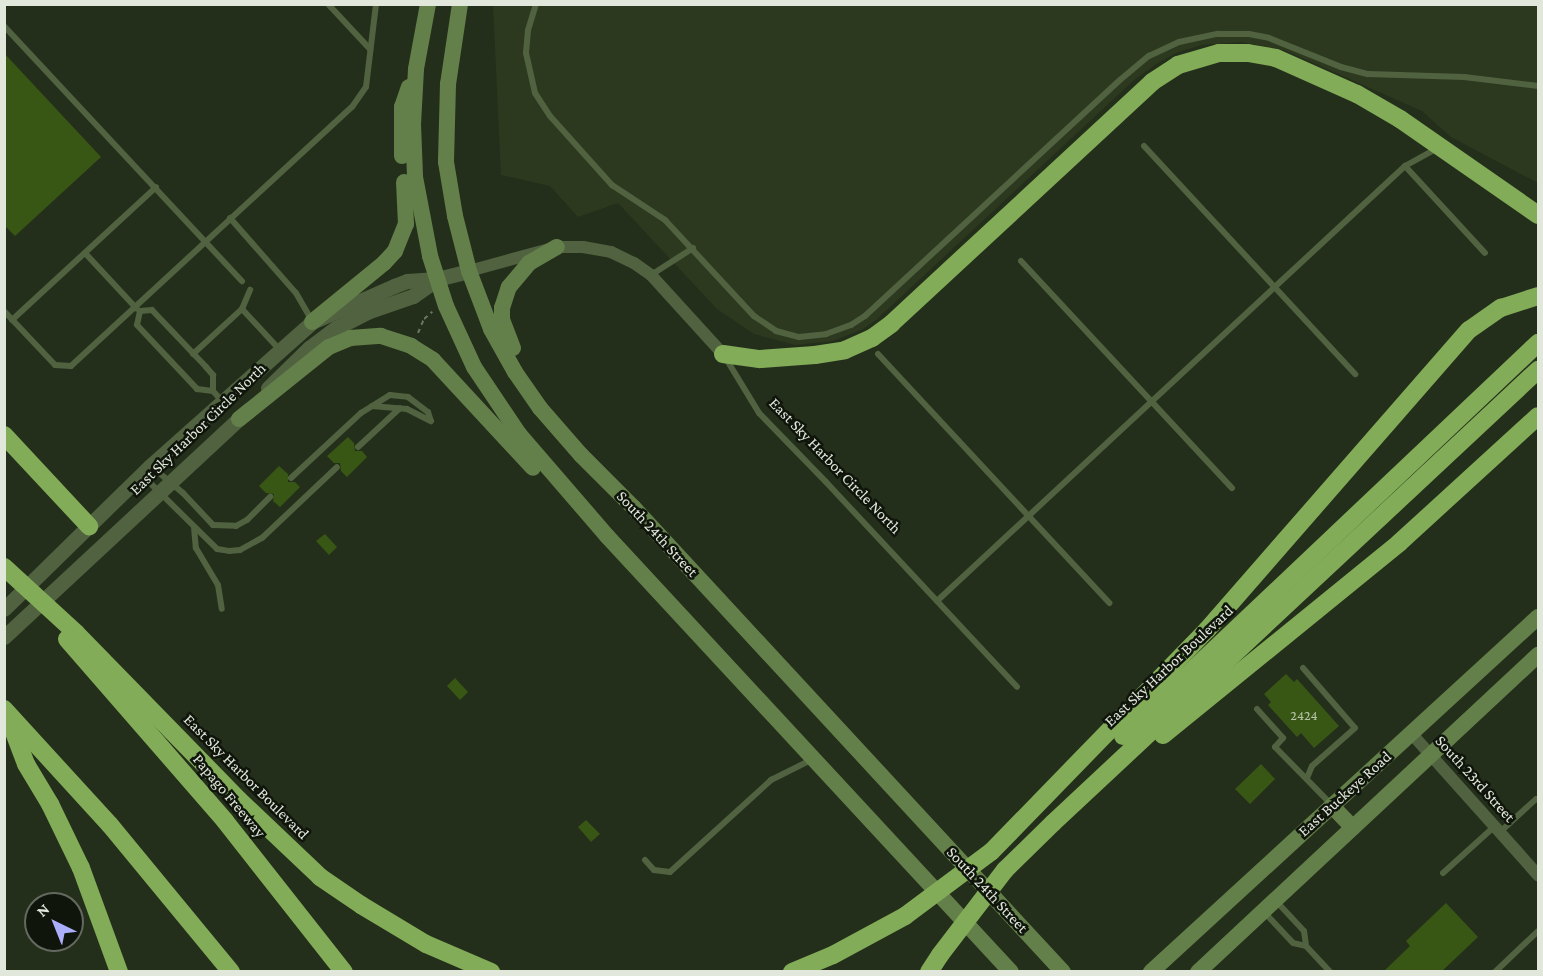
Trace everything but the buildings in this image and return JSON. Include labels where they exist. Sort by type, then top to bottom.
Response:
[{"type":"highway","points":[[723,354],[767,359],[815,355],[845,350],[877,335],[1152,82],[1178,64],[1192,59],[1234,52],[1276,58],[1357,94],[1539,214]]},
{"type":"highway","points":[[991,852],[1207,630],[1469,330],[1501,308],[1539,296]]},
{"type":"highway","name":"East Sky Harbor Boulevard","points":[[792,972],[833,955],[905,916],[991,852],[1060,794],[1538,343]]},
{"type":"highway","points":[[929,972],[1005,870],[1539,370]]},
{"type":"highway","points":[[1102,777],[1168,731],[1367,570],[1539,416]]},
{"type":"highway","points":[[4,435],[88,526]]},
{"type":"highway","name":"Papago Freeway","points":[[4,569],[71,636],[217,812],[344,972]]},
{"type":"highway","name":"East Sky Harbor Boulevard","points":[[71,636],[320,877],[426,944],[491,972]]},
{"type":"highway","points":[[5,710],[26,764],[50,804],[81,868],[119,972]]},
{"type":"highway","points":[[5,710],[110,825],[231,972]]},
{"type":"main road","points":[[428,4],[416,69],[412,124],[415,177],[424,234],[460,340],[503,413],[607,536],[1011,972]]},
{"type":"main road","name":"South 24th Street","points":[[460,4],[451,56],[445,125],[446,162],[454,216],[469,271],[491,329],[527,390],[581,455],[633,507],[1063,972]]},
{"type":"main road","points":[[312,322],[384,263],[400,241],[407,209],[402,107],[416,69]]},
{"type":"main road","points":[[557,247],[529,263],[513,279],[502,308],[504,328],[540,390],[633,507]]},
{"type":"main road","points":[[239,419],[329,347],[343,340],[365,336],[395,340],[411,346],[433,360],[566,503],[607,536]]},
{"type":"main road","name":"East Buckeye Road","points":[[1151,972],[1539,617]]},
{"type":"main road","name":"East Buckeye Road","points":[[1198,972],[1539,655]]},
{"type":"main road","points":[[1332,806],[1353,828]]},
{"type":"street","name":"East Sky Harbor Circle North","points":[[4,609],[65,552],[217,396],[279,350],[312,322],[407,281],[438,279],[557,247],[583,247],[611,252],[634,262],[651,275],[723,354]]},
{"type":"street","name":"East Sky Harbor Circle North","points":[[4,637],[239,419],[285,371],[322,337],[367,312],[413,296],[438,279]]},
{"type":"street","points":[[217,396],[239,419]]},
{"type":"street","points":[[68,578],[82,549],[88,526]]},
{"type":"street","name":"South 23rd Street","points":[[1411,733],[1539,875]]},
{"type":"lane","points":[[328,4],[370,49]]},
{"type":"lane","points":[[4,311],[55,365],[71,366],[137,309],[205,241],[352,107],[366,87],[376,4]]},
{"type":"lane","points":[[536,4],[528,30],[526,53],[535,93],[550,116],[612,185],[665,220],[744,306],[776,332],[788,336],[826,334],[851,325],[888,296],[1135,67],[1164,48],[1198,37],[1232,33],[1269,38],[1341,67],[1368,74],[1464,77],[1539,86]]},
{"type":"lane","points":[[4,26],[242,281]]},
{"type":"lane","points":[[1144,146],[1355,374]]},
{"type":"lane","points":[[937,601],[1405,166],[1440,147]]},
{"type":"lane","points":[[1405,166],[1485,253]]},
{"type":"lane","points":[[12,320],[156,187]]},
{"type":"lane","points":[[230,218],[296,293],[312,322]]},
{"type":"lane","points":[[651,275],[693,248]]},
{"type":"lane","points":[[85,253],[137,309],[137,325],[197,389],[217,396]]},
{"type":"lane","points":[[1021,261],[1232,488]]},
{"type":"lane","points":[[193,354],[242,309],[250,290]]},
{"type":"lane","points":[[137,309],[152,310],[213,375],[217,396]]},
{"type":"lane","points":[[242,309],[279,350]]},
{"type":"lane","name":"East Sky Harbor Circle North","points":[[723,354],[759,413],[1017,687]]},
{"type":"lane","points":[[878,354],[1109,603]]},
{"type":"lane","points":[[291,478],[372,405],[390,396],[408,396],[428,412],[431,421],[422,415],[400,408],[372,405]]},
{"type":"lane","points":[[358,447],[400,408]]},
{"type":"lane","points":[[146,470],[165,487],[194,526],[217,549],[229,551],[240,549],[262,538],[337,467]]},
{"type":"lane","points":[[146,470],[165,487],[183,493],[213,525],[236,526],[246,520],[270,497]]},
{"type":"lane","points":[[194,526],[196,548],[218,585],[222,609]]},
{"type":"lane","points":[[1303,668],[1355,728],[1312,766],[1307,778]]},
{"type":"lane","points":[[1257,710],[1283,738],[1275,747],[1332,806]]},
{"type":"lane","points":[[645,860],[654,870],[670,872],[771,780],[814,759]]},
{"type":"lane","points":[[1443,873],[1536,800]]},
{"type":"lane","points":[[1269,906],[1293,943],[1306,946],[1330,972]]},
{"type":"lane","points":[[1269,906],[1304,932],[1306,946]]},
{"type":"lane","points":[[1495,972],[1539,931]]},
{"type":"path","points":[[415,338],[424,319],[432,312]]},
{"type":"shaded area","points":[[493,5],[1538,5],[1538,183],[1451,137],[1422,111],[1284,50],[1242,42],[1202,45],[1178,52],[1156,64],[1133,81],[876,320],[863,329],[833,341],[795,345],[754,334],[717,309],[618,203],[578,217],[550,186],[501,175]]}]
